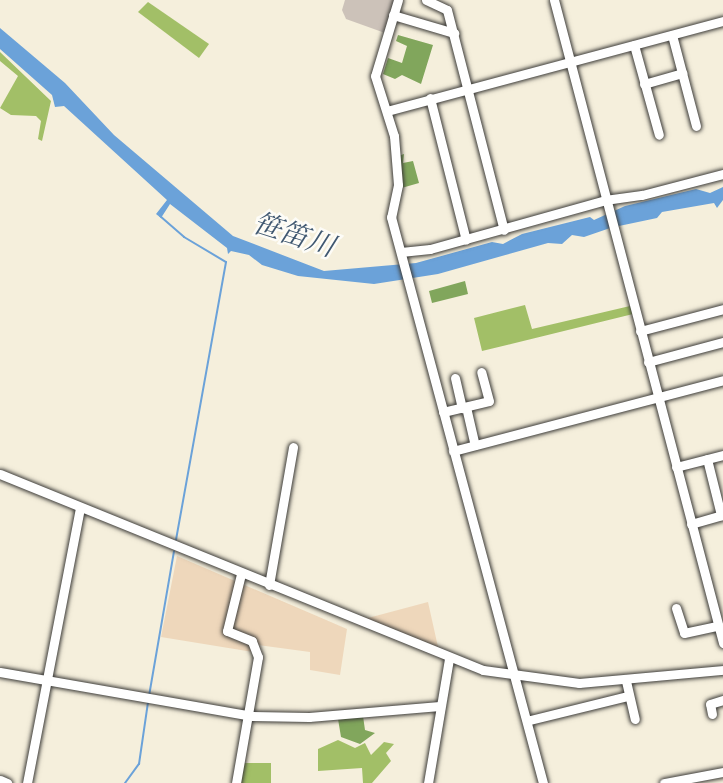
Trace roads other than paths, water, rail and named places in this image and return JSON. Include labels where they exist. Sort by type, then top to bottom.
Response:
[{"type":"street","points":[[398,0],[375,76],[387,111],[398,185],[391,217],[543,783]]},
{"type":"street","points":[[426,0],[444,6],[454,33],[503,230]]},
{"type":"street","points":[[554,0],[723,643]]},
{"type":"street","points":[[393,15],[454,33]]},
{"type":"street","points":[[387,111],[723,21]]},
{"type":"street","points":[[672,35],[696,126]]},
{"type":"street","points":[[634,45],[659,135]]},
{"type":"street","points":[[644,84],[682,73]]},
{"type":"street","points":[[430,98],[466,240]]},
{"type":"street","points":[[401,252],[466,240],[606,201],[642,195],[723,174]]},
{"type":"street","points":[[640,331],[723,309]]},
{"type":"street","points":[[648,362],[723,342]]},
{"type":"street","points":[[443,412],[489,401],[481,372]]},
{"type":"street","points":[[455,378],[475,445]]},
{"type":"street","points":[[453,450],[723,380]]},
{"type":"street","points":[[269,585],[292,447]]},
{"type":"street","points":[[676,467],[723,455]]},
{"type":"street","points":[[691,524],[722,515],[707,459]]},
{"type":"street","points":[[0,474],[449,659],[515,678],[562,683],[626,681],[723,670]]},
{"type":"street","points":[[27,783],[50,680],[80,507]]},
{"type":"street","points":[[236,783],[256,648],[245,636],[227,631],[240,574]]},
{"type":"street","points":[[676,608],[684,634],[720,627]]},
{"type":"street","points":[[428,783],[449,659]]},
{"type":"street","points":[[0,672],[247,714],[315,717],[440,706]]},
{"type":"street","points":[[626,681],[635,719]]},
{"type":"street","points":[[530,720],[628,696]]},
{"type":"street","points":[[712,714],[710,704],[723,700]]},
{"type":"street","points":[[664,783],[723,772]]},
{"type":"street","points":[[0,780],[7,783]]},
{"type":"water","points":[[0,28],[65,83],[114,135],[233,236],[324,271],[416,263],[492,242],[503,244],[522,234],[590,217],[594,220],[625,206],[696,189],[710,193],[723,187],[723,200],[717,208],[714,203],[662,212],[657,218],[619,226],[619,233],[616,226],[584,237],[572,235],[562,244],[548,243],[438,274],[374,284],[298,276],[262,265],[249,255],[231,251],[228,254],[227,248],[170,204],[161,218],[156,214],[167,200],[64,106],[55,107],[52,95],[0,49]]},
{"type":"waterway","points":[[160,216],[184,237],[226,262],[176,540]]},
{"type":"waterway","points":[[149,696],[174,551]]},
{"type":"waterway","points":[[125,783],[139,764],[148,702]]},
{"type":"water label","name":"笹笛川","points":[[293,237]]}]
